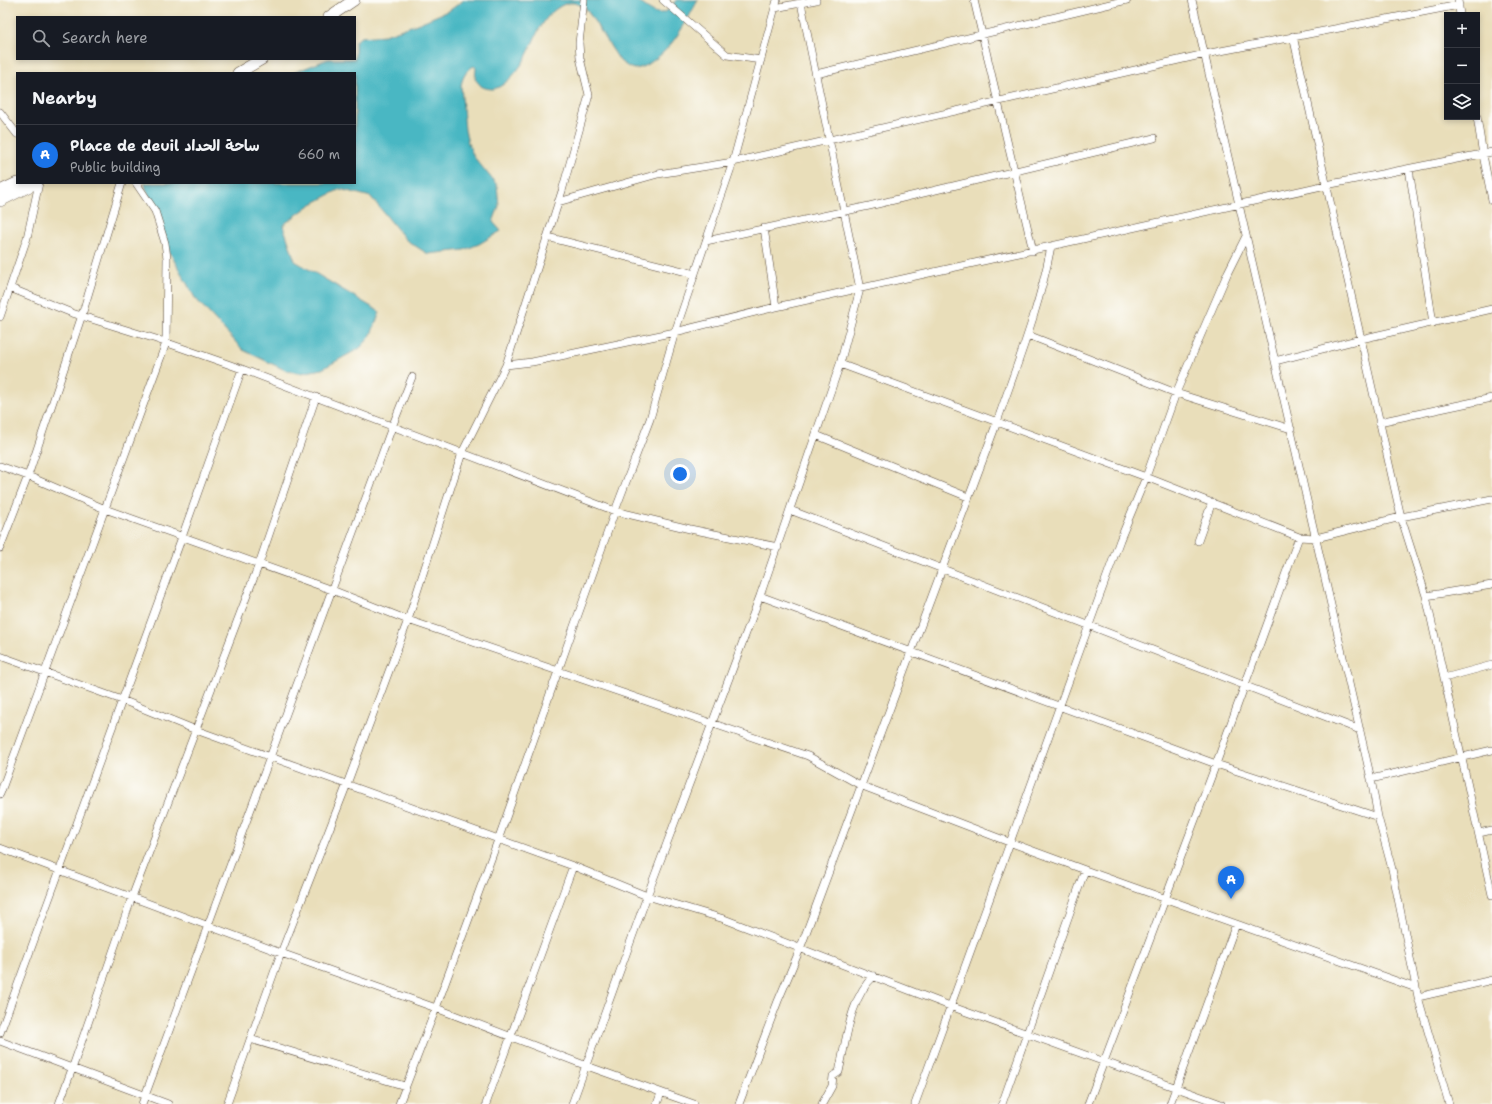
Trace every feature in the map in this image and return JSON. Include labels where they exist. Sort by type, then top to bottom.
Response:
[{"type":"highway","points":[[330,16],[354,0]]},
{"type":"highway","points":[[240,72],[260,60]]},
{"type":"highway","points":[[0,191],[16,183]]},
{"type":"highway","points":[[0,201],[34,184]]},
{"type":"street","points":[[227,1104],[281,953],[347,784],[408,620],[462,453],[506,365],[558,202],[588,95],[580,58],[579,43],[584,0]]},
{"type":"street","points":[[662,0],[727,55],[761,60]]},
{"type":"street","points":[[399,1104],[498,840],[615,511],[650,419],[675,332],[733,162],[777,0]]},
{"type":"street","points":[[775,8],[816,0]]},
{"type":"street","points":[[974,0],[1032,251]]},
{"type":"street","points":[[816,74],[1126,0]]},
{"type":"street","points":[[1192,0],[1360,730],[1378,817],[1392,869],[1418,997],[1449,1104]]},
{"type":"street","points":[[558,202],[658,174],[733,162],[1205,54],[1458,3]]},
{"type":"street","points":[[572,1104],[647,896],[778,547],[840,364],[860,288],[801,4]]},
{"type":"street","points":[[1293,36],[1401,517],[1426,596],[1492,895]]},
{"type":"street","points":[[0,112],[16,133]]},
{"type":"street","points":[[1477,120],[1492,200]]},
{"type":"street","points":[[706,241],[845,211],[1154,138]]},
{"type":"street","points":[[506,365],[532,362],[675,332],[860,288],[1326,185],[1492,152]]},
{"type":"street","points":[[1409,169],[1432,323]]},
{"type":"street","points":[[0,317],[27,238],[39,184]]},
{"type":"street","points":[[0,548],[28,476],[82,315],[122,184]]},
{"type":"street","points":[[0,794],[166,343],[167,258],[165,243],[155,212],[137,184]]},
{"type":"street","points":[[764,228],[776,307]]},
{"type":"street","points":[[914,1104],[1120,540],[1146,477],[1176,393],[1228,272],[1246,236]]},
{"type":"street","points":[[547,237],[695,274]]},
{"type":"street","points":[[739,1104],[778,1001],[800,949],[910,651],[997,422],[1028,335],[1052,246]]},
{"type":"street","points":[[10,288],[66,310],[242,369],[615,511],[778,547]]},
{"type":"street","points":[[1275,362],[1360,339],[1492,309]]},
{"type":"street","points":[[1028,335],[1176,393],[1291,429]]},
{"type":"street","points":[[840,364],[1146,477],[1212,502],[1272,528],[1299,537],[1316,538],[1401,517],[1492,500]]},
{"type":"street","points":[[0,1033],[182,538],[242,369]]},
{"type":"street","points":[[142,1104],[392,427],[412,377]]},
{"type":"street","points":[[59,1104],[132,897],[259,564],[316,397]]},
{"type":"street","points":[[1379,422],[1492,398]]},
{"type":"street","points":[[816,435],[968,497]]},
{"type":"street","points":[[0,466],[28,476],[105,509],[182,538],[332,590],[408,620],[808,756],[860,785],[1085,870],[1416,988]]},
{"type":"street","points":[[1198,541],[1212,502]]},
{"type":"street","points":[[790,510],[1360,730]]},
{"type":"street","points":[[1088,1104],[1164,898],[1216,764],[1299,537]]},
{"type":"street","points":[[1426,596],[1492,585]]},
{"type":"street","points":[[760,596],[1216,764],[1378,817]]},
{"type":"street","points":[[0,656],[122,700],[196,730],[573,866],[647,896],[724,919],[950,1006],[1221,1104]]},
{"type":"street","points":[[1444,678],[1492,665]]},
{"type":"street","points":[[1371,779],[1492,750]]},
{"type":"street","points":[[1479,833],[1492,830]]},
{"type":"street","points":[[0,848],[207,926],[436,1008],[586,1066],[694,1104]]},
{"type":"street","points":[[486,1104],[573,866]]},
{"type":"street","points":[[1002,1104],[1085,870]]},
{"type":"street","points":[[1170,1104],[1236,924]]},
{"type":"street","points":[[822,1104],[832,1086],[833,1076],[839,1072],[852,1016],[862,990],[874,976]]},
{"type":"street","points":[[1418,997],[1492,980]]},
{"type":"street","points":[[250,1039],[406,1086]]},
{"type":"street","points":[[0,1041],[168,1104]]},
{"type":"street","points":[[657,1104],[661,1093]]},
{"type":"water","points":[[464,0],[636,0],[652,11],[662,13],[671,7],[676,0],[698,0],[682,28],[663,53],[646,65],[638,68],[634,69],[620,61],[587,10],[574,3],[565,4],[559,7],[548,16],[541,26],[525,60],[513,75],[503,84],[493,89],[482,87],[475,79],[476,68],[474,66],[471,67],[465,74],[461,86],[465,130],[468,143],[474,157],[497,185],[499,206],[493,222],[501,231],[479,244],[464,250],[428,254],[406,240],[371,197],[340,189],[310,205],[283,225],[295,261],[380,312],[370,337],[360,348],[322,369],[301,373],[287,371],[243,350],[195,298],[170,253],[145,184],[356,184],[356,72],[296,72],[326,60],[356,60],[356,40],[361,37],[385,35],[417,24],[450,10]]},
{"type":"place","name":"Place de deuil ساحة الحداد","points":[[1231,899]]}]
